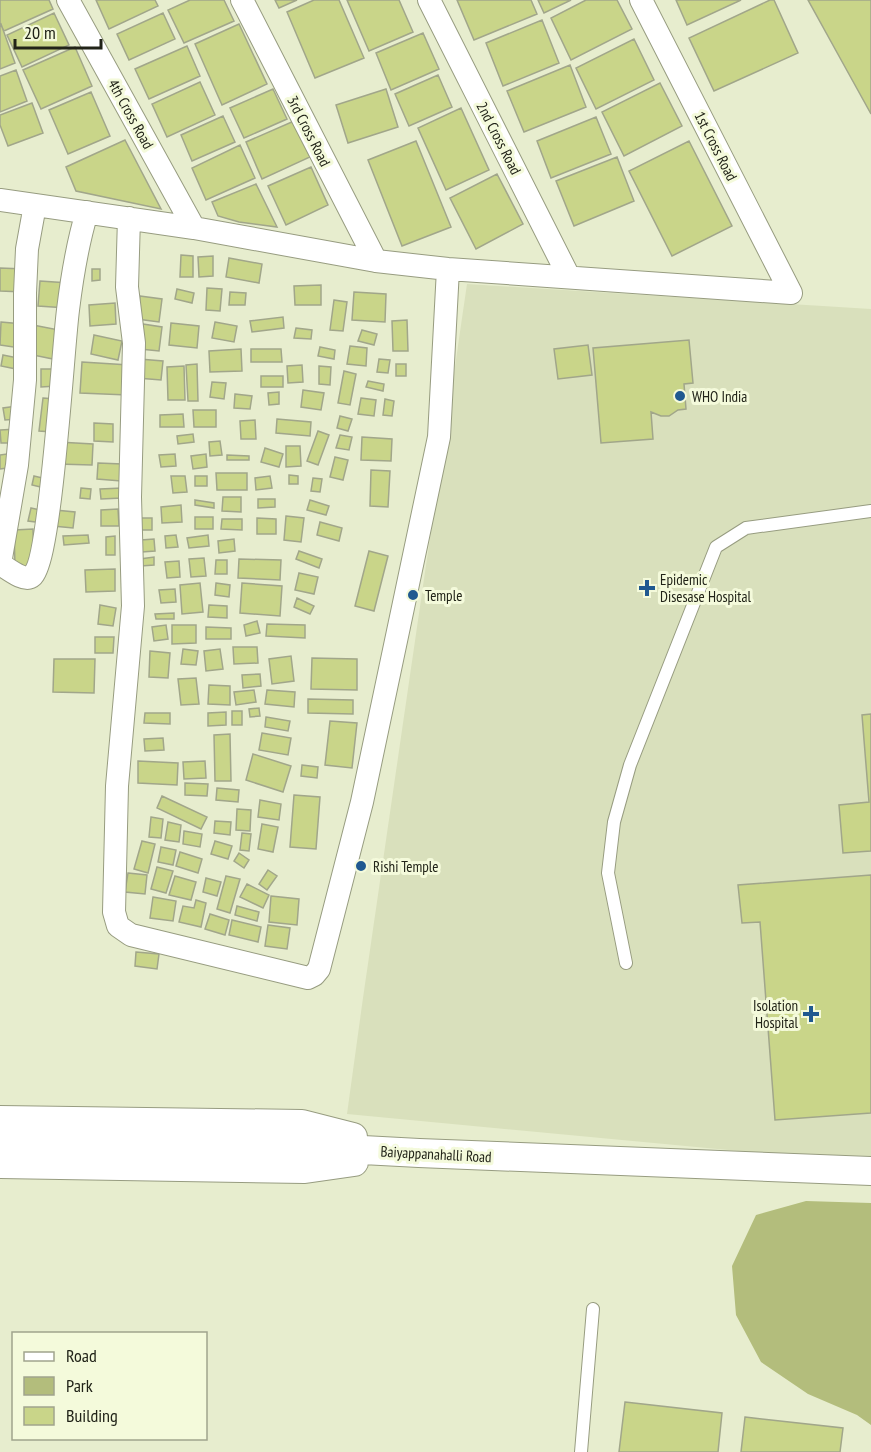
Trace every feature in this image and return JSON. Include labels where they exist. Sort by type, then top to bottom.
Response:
[{"type":"street","name":"4th Cross Road","points":[[68,0],[194,228]]},
{"type":"street","name":"3rd Cross Road","points":[[242,0],[376,261]]},
{"type":"street","name":"2nd Cross Road","points":[[429,0],[569,277]]},
{"type":"street","name":"1st Cross Road","points":[[569,277],[791,293],[641,0]]},
{"type":"street","points":[[0,200],[194,228],[376,261],[448,269],[569,277]]},
{"type":"street","points":[[35,205],[27,249],[25,380],[17,465],[0,564],[24,578],[31,578],[34,575],[52,491],[73,268],[87,212]]},
{"type":"street","points":[[129,218],[126,287],[134,343],[130,497],[133,606],[117,786],[114,912],[118,926],[131,935],[308,978],[319,969],[362,802],[439,437],[448,269]]},
{"type":"street","points":[[0,1120],[302,1124],[419,1154]]},
{"type":"street","name":"Baiyappanahalli Road","points":[[0,1143],[268,1145],[419,1154],[871,1171]]},
{"type":"street","points":[[0,1164],[305,1169],[419,1154]]},
{"type":"lane","points":[[626,963],[608,873],[614,822],[630,765],[716,548],[746,528],[871,511]]},
{"type":"lane","points":[[581,1452],[593,1309]]},
{"type":"shaded area","name":"Epidemic Disesase Hospital","points":[[467,284],[871,309],[871,1156],[760,1153],[347,1114]]},
{"type":"green space","points":[[806,1201],[871,1203],[871,1425],[857,1415],[808,1394],[761,1362],[736,1315],[732,1266],[756,1215]]},
{"type":"building","points":[[0,0],[49,0],[53,9],[4,31],[0,23]]},
{"type":"building","points":[[96,0],[155,0],[158,6],[109,29]]},
{"type":"building","points":[[190,0],[224,0],[234,21],[184,43],[168,10]]},
{"type":"building","points":[[275,0],[297,0],[279,8]]},
{"type":"building","points":[[314,0],[339,0],[364,58],[315,78],[287,12]]},
{"type":"building","points":[[347,0],[399,0],[413,32],[369,51]]},
{"type":"building","points":[[457,0],[531,0],[537,14],[474,40]]},
{"type":"building","points":[[538,0],[571,0],[544,13]]},
{"type":"building","points":[[586,0],[617,0],[632,29],[571,60],[551,18]]},
{"type":"building","points":[[676,0],[741,0],[687,25]]},
{"type":"building","points":[[774,0],[798,53],[714,91],[689,38]]},
{"type":"building","points":[[808,0],[871,0],[871,114],[845,67]]},
{"type":"building","points":[[54,13],[69,45],[22,67],[7,35]]},
{"type":"building","points":[[163,13],[175,39],[129,60],[117,34]]},
{"type":"building","points":[[542,20],[559,63],[503,86],[486,43]]},
{"type":"building","points":[[239,24],[267,84],[222,105],[195,44]]},
{"type":"building","points":[[0,25],[15,63],[0,69]]},
{"type":"building","points":[[423,33],[439,69],[391,90],[376,53]]},
{"type":"building","points":[[634,39],[654,80],[596,109],[576,68]]},
{"type":"building","points":[[187,46],[200,76],[149,99],[135,69]]},
{"type":"building","points":[[75,47],[92,86],[41,109],[23,70]]},
{"type":"building","points":[[570,65],[586,107],[524,132],[507,91]]},
{"type":"building","points":[[16,70],[27,101],[0,112],[0,76]]},
{"type":"building","points":[[438,75],[452,107],[409,126],[395,94]]},
{"type":"building","points":[[200,82],[215,115],[167,137],[152,104]]},
{"type":"building","points":[[660,83],[682,126],[624,156],[602,112]]},
{"type":"building","points":[[273,89],[287,119],[244,138],[230,108]]},
{"type":"building","points":[[386,89],[398,127],[348,143],[336,105]]},
{"type":"building","points":[[91,92],[110,136],[68,154],[49,110]]},
{"type":"building","points":[[32,103],[43,133],[8,146],[0,125],[0,115]]},
{"type":"building","points":[[461,108],[489,170],[446,190],[418,128]]},
{"type":"building","points":[[223,116],[235,142],[192,161],[181,135]]},
{"type":"building","points":[[596,117],[611,154],[551,178],[537,141]]},
{"type":"building","points":[[294,121],[310,157],[262,179],[246,142]]},
{"type":"building","points":[[125,140],[161,209],[76,191],[66,167]]},
{"type":"building","points":[[416,141],[451,227],[402,246],[368,160]]},
{"type":"building","points":[[689,141],[732,226],[672,256],[629,171]]},
{"type":"building","points":[[240,145],[255,178],[206,200],[192,168]]},
{"type":"building","points":[[617,157],[634,201],[574,226],[556,181]]},
{"type":"building","points":[[311,167],[328,205],[286,225],[268,186]]},
{"type":"building","points":[[497,174],[523,224],[476,249],[450,198]]},
{"type":"building","points":[[256,184],[277,227],[239,222],[218,216],[212,202]]},
{"type":"building","points":[[181,255],[193,256],[193,277],[180,277]]},
{"type":"building","points":[[213,256],[213,276],[199,277],[198,257]]},
{"type":"building","points":[[229,258],[262,264],[259,283],[226,277]]},
{"type":"building","points":[[0,268],[24,269],[23,292],[0,291]]},
{"type":"building","points":[[92,269],[100,269],[100,280],[92,281]]},
{"type":"building","points":[[40,281],[69,283],[67,308],[38,306]]},
{"type":"building","points":[[321,285],[321,305],[295,305],[294,286]]},
{"type":"building","points":[[207,288],[222,289],[220,311],[206,310]]},
{"type":"building","points":[[177,289],[194,293],[192,303],[175,299]]},
{"type":"building","points":[[230,292],[246,293],[245,305],[229,305]]},
{"type":"building","points":[[354,292],[386,294],[385,322],[352,320]]},
{"type":"building","points":[[140,296],[162,299],[159,322],[137,319]]},
{"type":"building","points":[[334,300],[347,302],[343,331],[330,330]]},
{"type":"building","points":[[115,303],[116,324],[90,326],[89,305]]},
{"type":"building","points":[[283,317],[284,328],[252,332],[250,321]]},
{"type":"building","points":[[407,320],[408,351],[393,351],[392,321]]},
{"type":"building","points":[[1,322],[23,324],[20,348],[0,345]]},
{"type":"building","points":[[215,322],[237,326],[234,342],[212,338]]},
{"type":"building","points":[[171,323],[199,326],[197,348],[169,345]]},
{"type":"building","points":[[143,324],[162,327],[159,351],[140,349]]},
{"type":"building","points":[[33,325],[64,331],[58,360],[28,354]]},
{"type":"building","points":[[296,328],[312,330],[311,339],[294,338]]},
{"type":"building","points":[[362,330],[377,334],[374,345],[358,341]]},
{"type":"building","points":[[94,335],[122,341],[118,360],[91,354]]},
{"type":"building","points":[[689,340],[693,383],[684,384],[686,409],[678,410],[669,416],[651,412],[653,439],[601,443],[593,348]]},
{"type":"building","points":[[588,345],[592,375],[558,379],[554,349]]},
{"type":"building","points":[[350,346],[367,348],[366,366],[347,364]]},
{"type":"building","points":[[320,347],[335,350],[334,359],[318,356]]},
{"type":"building","points":[[241,349],[242,371],[210,372],[209,351]]},
{"type":"building","points":[[251,349],[281,349],[282,362],[251,362]]},
{"type":"building","points":[[3,355],[23,359],[21,370],[1,366]]},
{"type":"building","points":[[139,359],[163,361],[161,380],[137,378]]},
{"type":"building","points":[[379,359],[390,360],[388,373],[377,372]]},
{"type":"building","points":[[82,362],[129,365],[127,395],[80,393]]},
{"type":"building","points":[[197,364],[198,401],[188,401],[186,365]]},
{"type":"building","points":[[396,364],[406,364],[406,376],[396,376]]},
{"type":"building","points":[[302,365],[303,382],[288,383],[287,366]]},
{"type":"building","points":[[184,366],[185,400],[168,400],[167,367]]},
{"type":"building","points":[[319,366],[331,367],[330,385],[319,384]]},
{"type":"building","points":[[41,369],[57,369],[57,386],[41,387]]},
{"type":"building","points":[[344,371],[356,374],[350,405],[338,403]]},
{"type":"building","points":[[261,376],[283,376],[283,387],[261,387]]},
{"type":"building","points":[[368,381],[384,384],[383,391],[366,387]]},
{"type":"building","points":[[212,382],[226,383],[224,399],[210,397]]},
{"type":"building","points":[[303,390],[324,393],[321,410],[301,407]]},
{"type":"building","points":[[279,392],[279,404],[269,405],[268,393]]},
{"type":"building","points":[[235,394],[252,396],[250,409],[234,408]]},
{"type":"building","points":[[43,398],[55,399],[52,432],[39,431]]},
{"type":"building","points":[[361,398],[376,400],[374,416],[358,414]]},
{"type":"building","points":[[385,399],[394,401],[392,416],[383,415]]},
{"type":"building","points":[[17,406],[18,419],[5,420],[3,408]]},
{"type":"building","points":[[193,410],[216,410],[216,427],[194,427]]},
{"type":"building","points":[[183,414],[184,427],[160,427],[160,415]]},
{"type":"building","points":[[340,416],[352,419],[348,431],[337,428]]},
{"type":"building","points":[[277,419],[311,422],[310,436],[276,433]]},
{"type":"building","points":[[255,420],[256,439],[241,439],[240,421]]},
{"type":"building","points":[[94,423],[113,424],[113,442],[94,441]]},
{"type":"building","points":[[17,429],[17,443],[1,443],[0,430]]},
{"type":"building","points":[[318,431],[329,435],[318,465],[307,461]]},
{"type":"building","points":[[193,434],[194,442],[178,444],[177,436]]},
{"type":"building","points":[[340,435],[352,437],[349,450],[336,448]]},
{"type":"building","points":[[362,437],[392,439],[391,461],[361,460]]},
{"type":"building","points":[[220,441],[222,455],[210,456],[209,442]]},
{"type":"building","points":[[58,442],[93,444],[92,465],[57,464]]},
{"type":"building","points":[[286,446],[300,446],[301,466],[286,467]]},
{"type":"building","points":[[265,448],[283,454],[279,467],[261,462]]},
{"type":"building","points":[[14,453],[15,467],[0,469],[0,455]]},
{"type":"building","points":[[175,454],[176,466],[161,467],[159,455]]},
{"type":"building","points":[[206,454],[207,467],[193,469],[191,456]]},
{"type":"building","points":[[227,455],[249,456],[249,460],[227,460]]},
{"type":"building","points":[[335,457],[348,460],[343,480],[330,477]]},
{"type":"building","points":[[98,463],[122,464],[121,481],[97,479]]},
{"type":"building","points":[[371,470],[390,471],[388,507],[370,506]]},
{"type":"building","points":[[216,473],[247,473],[247,490],[217,490]]},
{"type":"building","points":[[289,475],[298,476],[298,484],[289,484]]},
{"type":"building","points":[[34,476],[51,480],[49,489],[32,485]]},
{"type":"building","points":[[171,476],[185,476],[187,492],[173,493]]},
{"type":"building","points":[[195,476],[207,476],[207,486],[195,486]]},
{"type":"building","points":[[270,476],[272,488],[256,490],[255,478]]},
{"type":"building","points":[[313,478],[322,479],[320,492],[311,491]]},
{"type":"building","points":[[81,488],[91,489],[90,499],[80,498]]},
{"type":"building","points":[[122,488],[122,498],[101,499],[100,489]]},
{"type":"building","points":[[223,497],[241,497],[241,512],[222,511]]},
{"type":"building","points":[[258,499],[275,499],[275,507],[258,508]]},
{"type":"building","points":[[195,500],[214,503],[214,508],[195,505]]},
{"type":"building","points":[[310,500],[329,506],[326,515],[307,510]]},
{"type":"building","points":[[181,505],[182,522],[162,523],[161,507]]},
{"type":"building","points":[[31,508],[45,511],[43,523],[28,521]]},
{"type":"building","points":[[118,509],[119,526],[101,526],[101,510]]},
{"type":"building","points":[[55,510],[75,512],[73,528],[53,526]]},
{"type":"building","points":[[286,516],[304,518],[301,542],[284,540]]},
{"type":"building","points":[[195,517],[213,517],[213,529],[195,529]]},
{"type":"building","points":[[139,518],[152,518],[152,530],[139,530]]},
{"type":"building","points":[[257,518],[276,519],[276,534],[257,534]]},
{"type":"building","points":[[222,519],[242,519],[242,530],[221,529]]},
{"type":"building","points":[[320,522],[342,528],[339,541],[317,535]]},
{"type":"building","points":[[33,529],[34,566],[15,566],[14,530]]},
{"type":"building","points":[[88,535],[89,543],[64,545],[63,536]]},
{"type":"building","points":[[176,535],[178,547],[166,548],[165,536]]},
{"type":"building","points":[[208,535],[209,546],[189,548],[187,538]]},
{"type":"building","points":[[115,536],[115,555],[106,555],[106,537]]},
{"type":"building","points":[[154,539],[155,551],[142,552],[141,540]]},
{"type":"building","points":[[234,539],[235,551],[219,553],[218,541]]},
{"type":"building","points":[[299,551],[322,559],[319,568],[296,559]]},
{"type":"building","points":[[369,551],[388,556],[374,611],[355,606]]},
{"type":"building","points":[[154,557],[154,565],[141,566],[140,559]]},
{"type":"building","points":[[204,558],[206,576],[191,577],[189,559]]},
{"type":"building","points":[[239,559],[281,560],[280,580],[238,578]]},
{"type":"building","points":[[216,560],[227,560],[227,574],[215,574]]},
{"type":"building","points":[[179,561],[180,577],[167,578],[165,562]]},
{"type":"building","points":[[115,569],[115,591],[86,592],[85,570]]},
{"type":"building","points":[[299,573],[318,577],[314,594],[295,590]]},
{"type":"building","points":[[200,583],[203,612],[182,614],[180,585]]},
{"type":"building","points":[[216,583],[230,585],[229,597],[215,595]]},
{"type":"building","points":[[242,583],[282,586],[280,616],[240,613]]},
{"type":"building","points":[[175,589],[176,602],[161,603],[159,590]]},
{"type":"building","points":[[297,598],[314,606],[310,614],[294,607]]},
{"type":"building","points":[[100,605],[116,608],[113,626],[98,624]]},
{"type":"building","points":[[209,605],[227,606],[227,618],[208,617]]},
{"type":"building","points":[[174,613],[174,619],[156,619],[155,614]]},
{"type":"building","points":[[257,621],[260,633],[246,636],[244,625]]},
{"type":"building","points":[[267,624],[305,625],[305,638],[266,636]]},
{"type":"building","points":[[166,625],[168,639],[154,641],[152,627]]},
{"type":"building","points":[[172,625],[196,625],[196,643],[172,644]]},
{"type":"building","points":[[206,627],[231,628],[231,639],[206,639]]},
{"type":"building","points":[[95,637],[114,637],[113,653],[95,653]]},
{"type":"building","points":[[233,647],[257,647],[258,663],[234,664]]},
{"type":"building","points":[[183,649],[198,651],[196,665],[181,664]]},
{"type":"building","points":[[220,649],[223,669],[206,671],[204,651]]},
{"type":"building","points":[[150,651],[170,653],[168,678],[149,677]]},
{"type":"building","points":[[291,656],[294,681],[272,684],[269,659]]},
{"type":"building","points":[[312,658],[357,659],[357,690],[311,689]]},
{"type":"building","points":[[54,659],[95,659],[94,693],[53,692]]},
{"type":"building","points":[[260,674],[261,686],[243,688],[242,675]]},
{"type":"building","points":[[196,678],[199,704],[181,705],[178,679]]},
{"type":"building","points":[[209,685],[230,686],[230,705],[208,704]]},
{"type":"building","points":[[254,690],[256,702],[236,705],[234,692]]},
{"type":"building","points":[[267,690],[295,692],[294,707],[265,704]]},
{"type":"building","points":[[308,699],[353,700],[353,714],[308,713]]},
{"type":"building","points":[[259,708],[260,716],[250,717],[249,709]]},
{"type":"building","points":[[232,711],[242,711],[242,725],[232,725]]},
{"type":"building","points":[[226,712],[226,725],[208,726],[208,713]]},
{"type":"building","points":[[145,713],[170,713],[170,724],[144,723]]},
{"type":"building","points":[[871,714],[871,851],[843,853],[839,805],[869,802],[862,715]]},
{"type":"building","points":[[266,717],[290,721],[288,731],[265,727]]},
{"type":"building","points":[[330,721],[357,723],[352,768],[325,765]]},
{"type":"building","points":[[262,733],[291,738],[288,755],[259,750]]},
{"type":"building","points":[[230,734],[231,781],[215,781],[214,735]]},
{"type":"building","points":[[163,738],[164,750],[145,751],[144,739]]},
{"type":"building","points":[[253,754],[291,766],[283,792],[246,780]]},
{"type":"building","points":[[138,761],[178,763],[177,785],[138,783]]},
{"type":"building","points":[[205,761],[206,778],[184,779],[183,762]]},
{"type":"building","points":[[302,765],[318,767],[317,778],[301,776]]},
{"type":"building","points":[[185,783],[208,784],[207,796],[185,795]]},
{"type":"building","points":[[217,788],[239,790],[238,802],[216,800]]},
{"type":"building","points":[[294,795],[320,797],[316,849],[290,847]]},
{"type":"building","points":[[162,796],[207,817],[201,829],[157,808]]},
{"type":"building","points":[[260,800],[281,804],[279,820],[258,817]]},
{"type":"building","points":[[237,809],[251,810],[250,831],[236,830]]},
{"type":"building","points":[[151,817],[163,819],[161,838],[149,837]]},
{"type":"building","points":[[215,821],[231,822],[230,835],[214,833]]},
{"type":"building","points":[[168,822],[181,825],[179,842],[165,840]]},
{"type":"building","points":[[262,824],[278,827],[273,852],[258,849]]},
{"type":"building","points":[[184,831],[202,834],[200,847],[183,844]]},
{"type":"building","points":[[242,833],[251,834],[249,851],[240,850]]},
{"type":"building","points":[[142,841],[155,844],[148,873],[134,869]]},
{"type":"building","points":[[215,841],[232,846],[228,859],[211,854]]},
{"type":"building","points":[[161,847],[176,850],[173,865],[158,862]]},
{"type":"building","points":[[180,852],[202,859],[198,873],[176,866]]},
{"type":"building","points":[[239,853],[249,860],[244,868],[234,861]]},
{"type":"building","points":[[157,867],[173,871],[166,893],[151,889]]},
{"type":"building","points":[[268,870],[277,876],[267,890],[259,884]]},
{"type":"building","points":[[128,873],[147,875],[145,894],[125,892]]},
{"type":"building","name":"Isolation Hospital","points":[[871,875],[871,1113],[775,1120],[760,922],[742,923],[738,885]]},
{"type":"building","points":[[175,876],[196,882],[191,900],[169,895]]},
{"type":"building","points":[[226,876],[240,879],[230,913],[217,909]]},
{"type":"building","points":[[206,878],[221,882],[217,896],[203,892]]},
{"type":"building","points":[[247,884],[269,895],[263,908],[240,897]]},
{"type":"building","points":[[271,896],[299,899],[297,925],[269,922]]},
{"type":"building","points":[[153,897],[176,901],[173,921],[150,918]]},
{"type":"building","points":[[196,900],[206,903],[201,927],[179,922],[183,906],[194,908]]},
{"type":"building","points":[[237,906],[259,912],[257,921],[235,915]]},
{"type":"building","points":[[210,914],[229,920],[225,935],[205,929]]},
{"type":"building","points":[[232,920],[261,927],[258,942],[229,935]]},
{"type":"building","points":[[268,925],[290,928],[287,949],[265,946]]},
{"type":"building","points":[[136,952],[159,954],[157,969],[135,966]]},
{"type":"building","points":[[625,1402],[722,1413],[718,1452],[619,1452]]},
{"type":"building","points":[[745,1417],[843,1428],[840,1452],[741,1452]]},
{"type":"place","name":"WHO India","points":[[680,396]]},
{"type":"place","name":"Epidemic Disesase Hospital","points":[[647,588]]},
{"type":"place","name":"Temple","points":[[413,595]]},
{"type":"place","name":"Rishi Temple","points":[[361,866]]},
{"type":"place","name":"Isolation Hospital","points":[[811,1014]]}]
